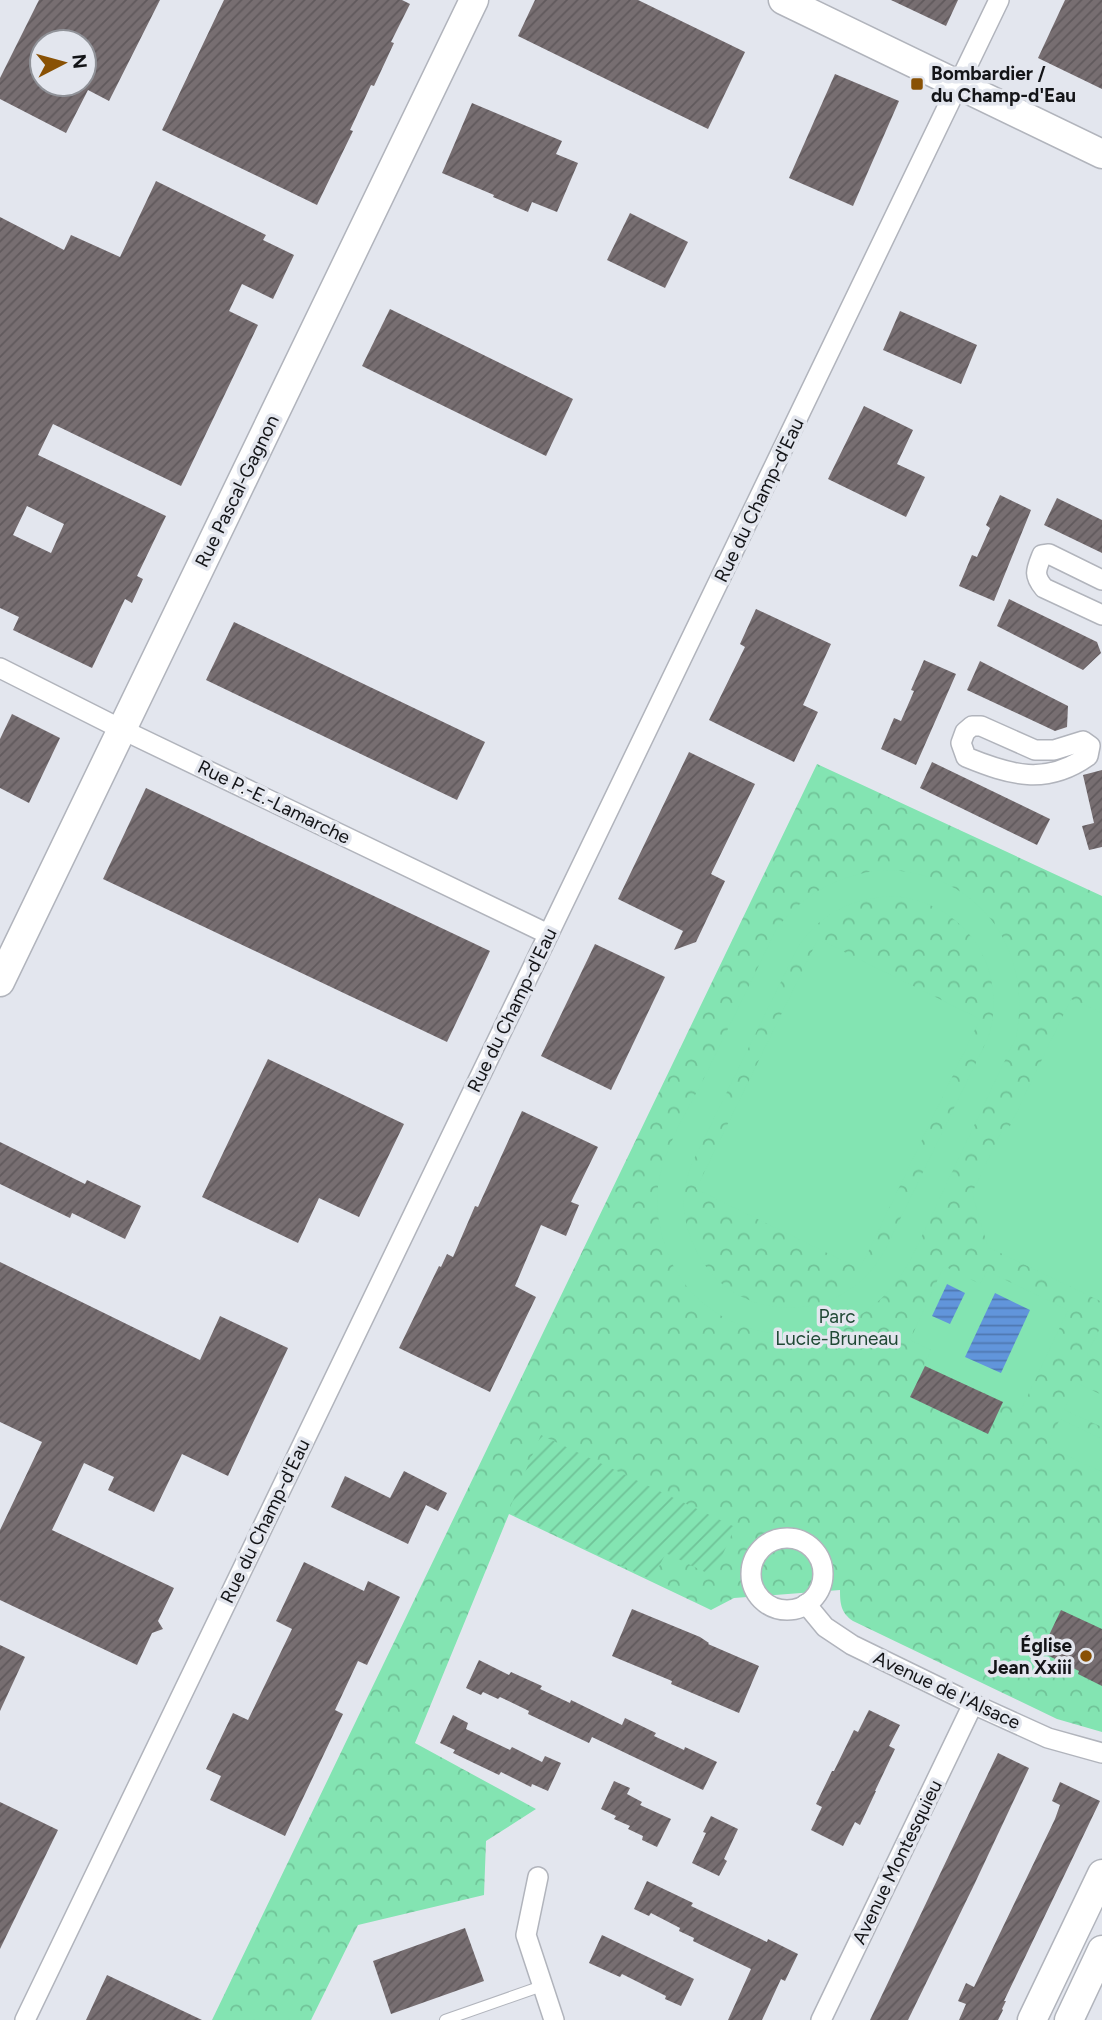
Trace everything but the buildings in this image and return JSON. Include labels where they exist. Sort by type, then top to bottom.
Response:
[{"type":"street","name":"Rue Pascal-Gagnon","points":[[0,982],[474,0]]},
{"type":"street","points":[[783,0],[1102,154]]},
{"type":"street","name":"Rue du Champ-d'Eau","points":[[24,2020],[999,0]]},
{"type":"street","points":[[1102,580],[1049,554],[1042,555],[1036,570],[1037,580],[1044,588],[1102,615]]},
{"type":"street","name":"Rue P.-E.-Lamarche","points":[[0,668],[548,934]]},
{"type":"street","points":[[972,726],[981,726],[1035,750],[1054,750],[1083,741],[1096,742],[1088,757],[1071,766],[1041,775],[1019,775],[1000,771],[966,757],[961,743],[965,732],[972,726]]},
{"type":"street","name":"Avenue de l'Alsace","points":[[806,1604],[825,1627],[852,1645],[1048,1738],[1102,1753]]},
{"type":"street","name":"Avenue Montesquieu","points":[[821,2020],[973,1704]]},
{"type":"street","points":[[1032,2020],[1102,1874]]},
{"type":"street","points":[[537,1877],[526,1934],[554,2020]]},
{"type":"street","points":[[1069,2020],[1102,1950]]},
{"type":"lane","points":[[445,2020],[542,1986]]},
{"type":"green space","name":"Parc Lucie-Bruneau","points":[[817,764],[1102,896],[1102,1732],[1057,1719],[853,1621],[842,1608],[840,1590],[734,1598],[711,1610],[509,1514],[415,1743],[536,1809],[486,1841],[484,1895],[358,1925],[311,2020],[212,2020]]},
{"type":"green space","points":[[882,870],[915,873],[945,883],[970,899],[991,919],[1006,944],[1016,973],[1019,1004],[1016,1037],[911,1259],[893,1286],[870,1308],[852,1320],[826,1330],[798,1334],[771,1333],[744,1326],[719,1315],[697,1298],[680,1277],[661,1232],[657,1199],[662,1167],[674,1136],[777,928],[811,896],[837,881]],"holes":[[[893,896],[919,901],[942,911],[961,925],[976,943],[987,964],[993,988],[993,1012],[988,1038],[888,1244],[871,1271],[844,1293],[824,1302],[801,1307],[757,1303],[736,1294],[718,1280],[703,1262],[688,1230],[684,1204],[685,1186],[692,1164],[796,951],[814,927],[837,910],[864,900]]]},
{"type":"green space","points":[[818,939],[980,1019],[860,1269],[696,1189]]},
{"type":"green space","points":[[1071,999],[1102,1013],[1100,1301],[988,1247],[972,1193],[1004,1126],[1009,1128]]},
{"type":"green space","points":[[944,1266],[980,1284],[987,1271],[1068,1310],[1021,1410],[924,1365],[931,1350],[910,1340]]},
{"type":"green space","points":[[1102,1324],[1102,1363],[1087,1355]]},
{"type":"green space","points":[[1077,1383],[1102,1395],[1102,1427],[1064,1410]]},
{"type":"green space","points":[[1060,1419],[1102,1439],[1102,1472],[1046,1446]]},
{"type":"green space","points":[[541,1435],[735,1527],[713,1576],[666,1553],[652,1580],[508,1512]]},
{"type":"water","points":[[947,1284],[965,1293],[950,1324],[932,1316]]},
{"type":"water","points":[[995,1293],[1030,1310],[1001,1373],[965,1357]]},
{"type":"place","name":"Bombardier / du Champ-d'Eau","points":[[917,84]]},
{"type":"place","name":"Église Jean Xxiii","points":[[1086,1656]]}]
